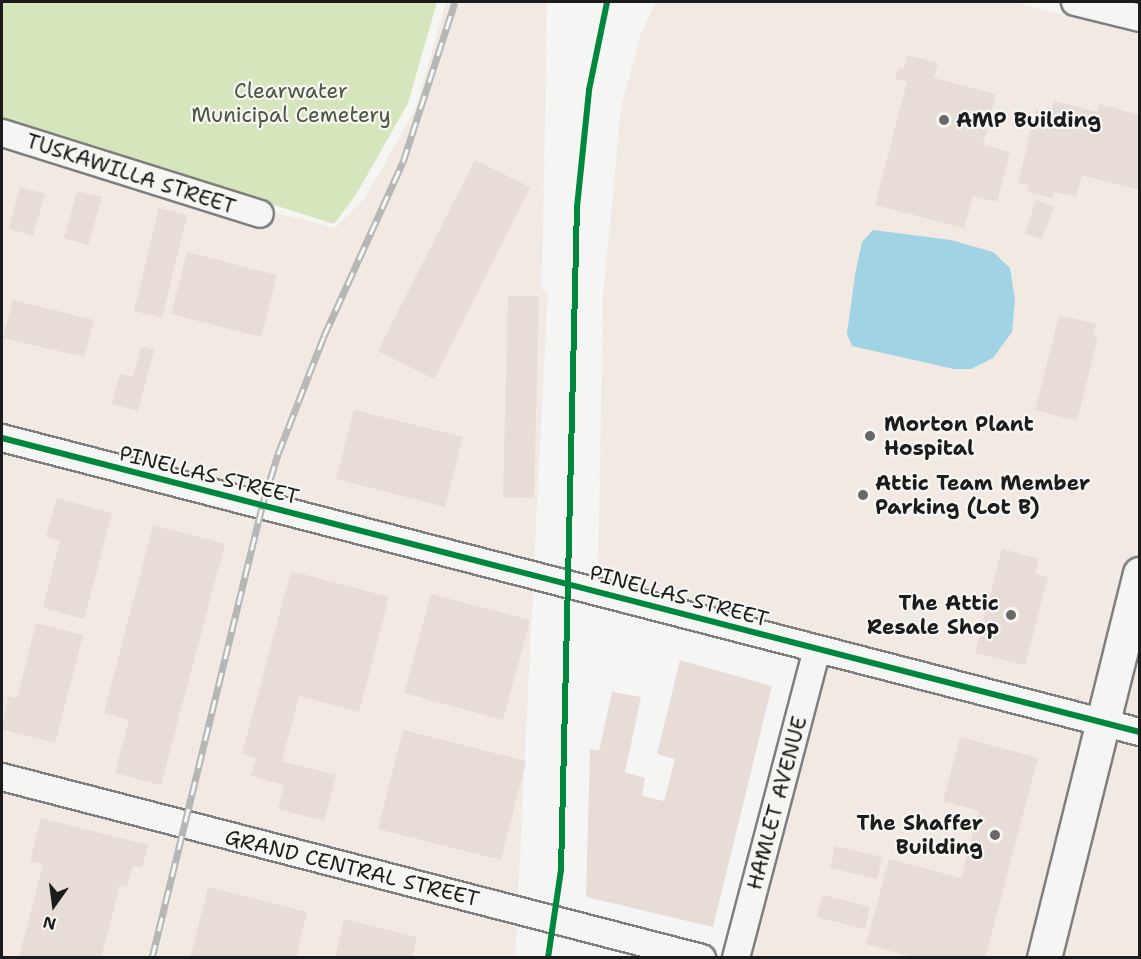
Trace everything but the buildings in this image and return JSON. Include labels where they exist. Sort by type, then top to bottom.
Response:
[{"type":"street","points":[[1075,2],[1140,18]]},
{"type":"street","name":"TUSKAWILLA STREET","points":[[2,133],[260,214]]},
{"type":"street","name":"PINELLAS STREET","points":[[2,438],[1140,732]]},
{"type":"street","points":[[1044,957],[1140,574]]},
{"type":"street","name":"HAMLET AVENUE","points":[[736,957],[817,649]]},
{"type":"street","name":"GRAND CENTRAL STREET","points":[[2,777],[702,957]]},
{"type":"shaded area","points":[[446,2],[547,2],[542,290],[548,292],[534,563],[2,425],[2,146],[267,230],[273,212],[335,228],[365,198],[416,108]]},
{"type":"shaded area","name":"Morton Plant Hospital","points":[[656,2],[1014,2],[1139,34],[1139,957],[749,957],[827,642],[598,579],[603,293],[621,108],[640,36]]},
{"type":"shaded area","points":[[2,451],[533,589],[518,897],[2,764]]},
{"type":"shaded area","points":[[2,790],[517,923],[515,957],[2,957]]},
{"type":"green space","name":"Clearwater Municipal Cemetery","points":[[2,2],[437,2],[408,103],[357,193],[334,224],[2,119]]},
{"type":"water","points":[[873,230],[951,240],[993,252],[1010,268],[1015,300],[1012,332],[993,358],[971,369],[954,369],[852,346],[847,334],[855,275],[862,242]]},
{"type":"railway","points":[[152,958],[262,506],[278,454],[324,336],[403,162],[455,2]]},
{"type":"cycle path","points":[[548,958],[561,870],[577,207],[589,90],[607,2]]},
{"type":"cycle path","points":[[2,438],[1140,732]]},
{"type":"place","name":"AMP Building","points":[[944,120]]},
{"type":"place","name":"Morton Plant Hospital","points":[[870,436]]},
{"type":"place","name":"Attic Team Member Parking (Lot B)","points":[[863,495]]},
{"type":"place","name":"The Attic Resale Shop","points":[[1011,615]]},
{"type":"place","name":"The Shaffer Building","points":[[995,835]]}]
